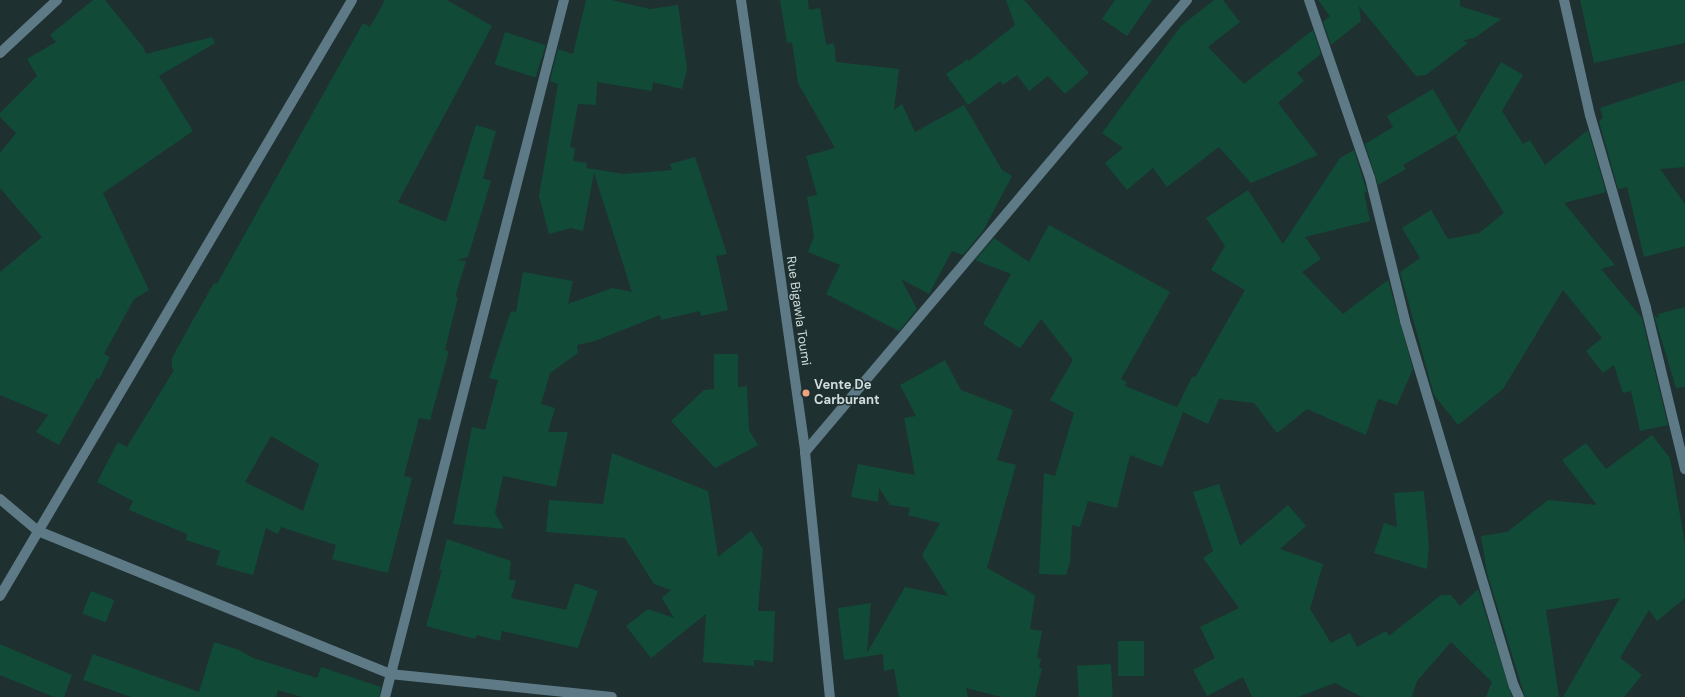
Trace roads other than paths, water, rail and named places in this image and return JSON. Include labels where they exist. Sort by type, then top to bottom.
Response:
[{"type":"street","points":[[0,53],[57,0]]},
{"type":"street","points":[[0,596],[352,0]]},
{"type":"street","points":[[385,697],[564,0]]},
{"type":"street","name":"Rue Bigawla Toumi","points":[[742,0],[805,452],[830,697]]},
{"type":"street","points":[[805,452],[1187,0]]},
{"type":"street","points":[[1309,0],[1370,178],[1404,321],[1519,697]]},
{"type":"street","points":[[1564,0],[1590,115],[1646,308],[1685,469]]},
{"type":"street","points":[[0,499],[38,531],[390,674],[612,697]]},
{"type":"place","name":"Vente De Carburant","points":[[806,393]]}]
